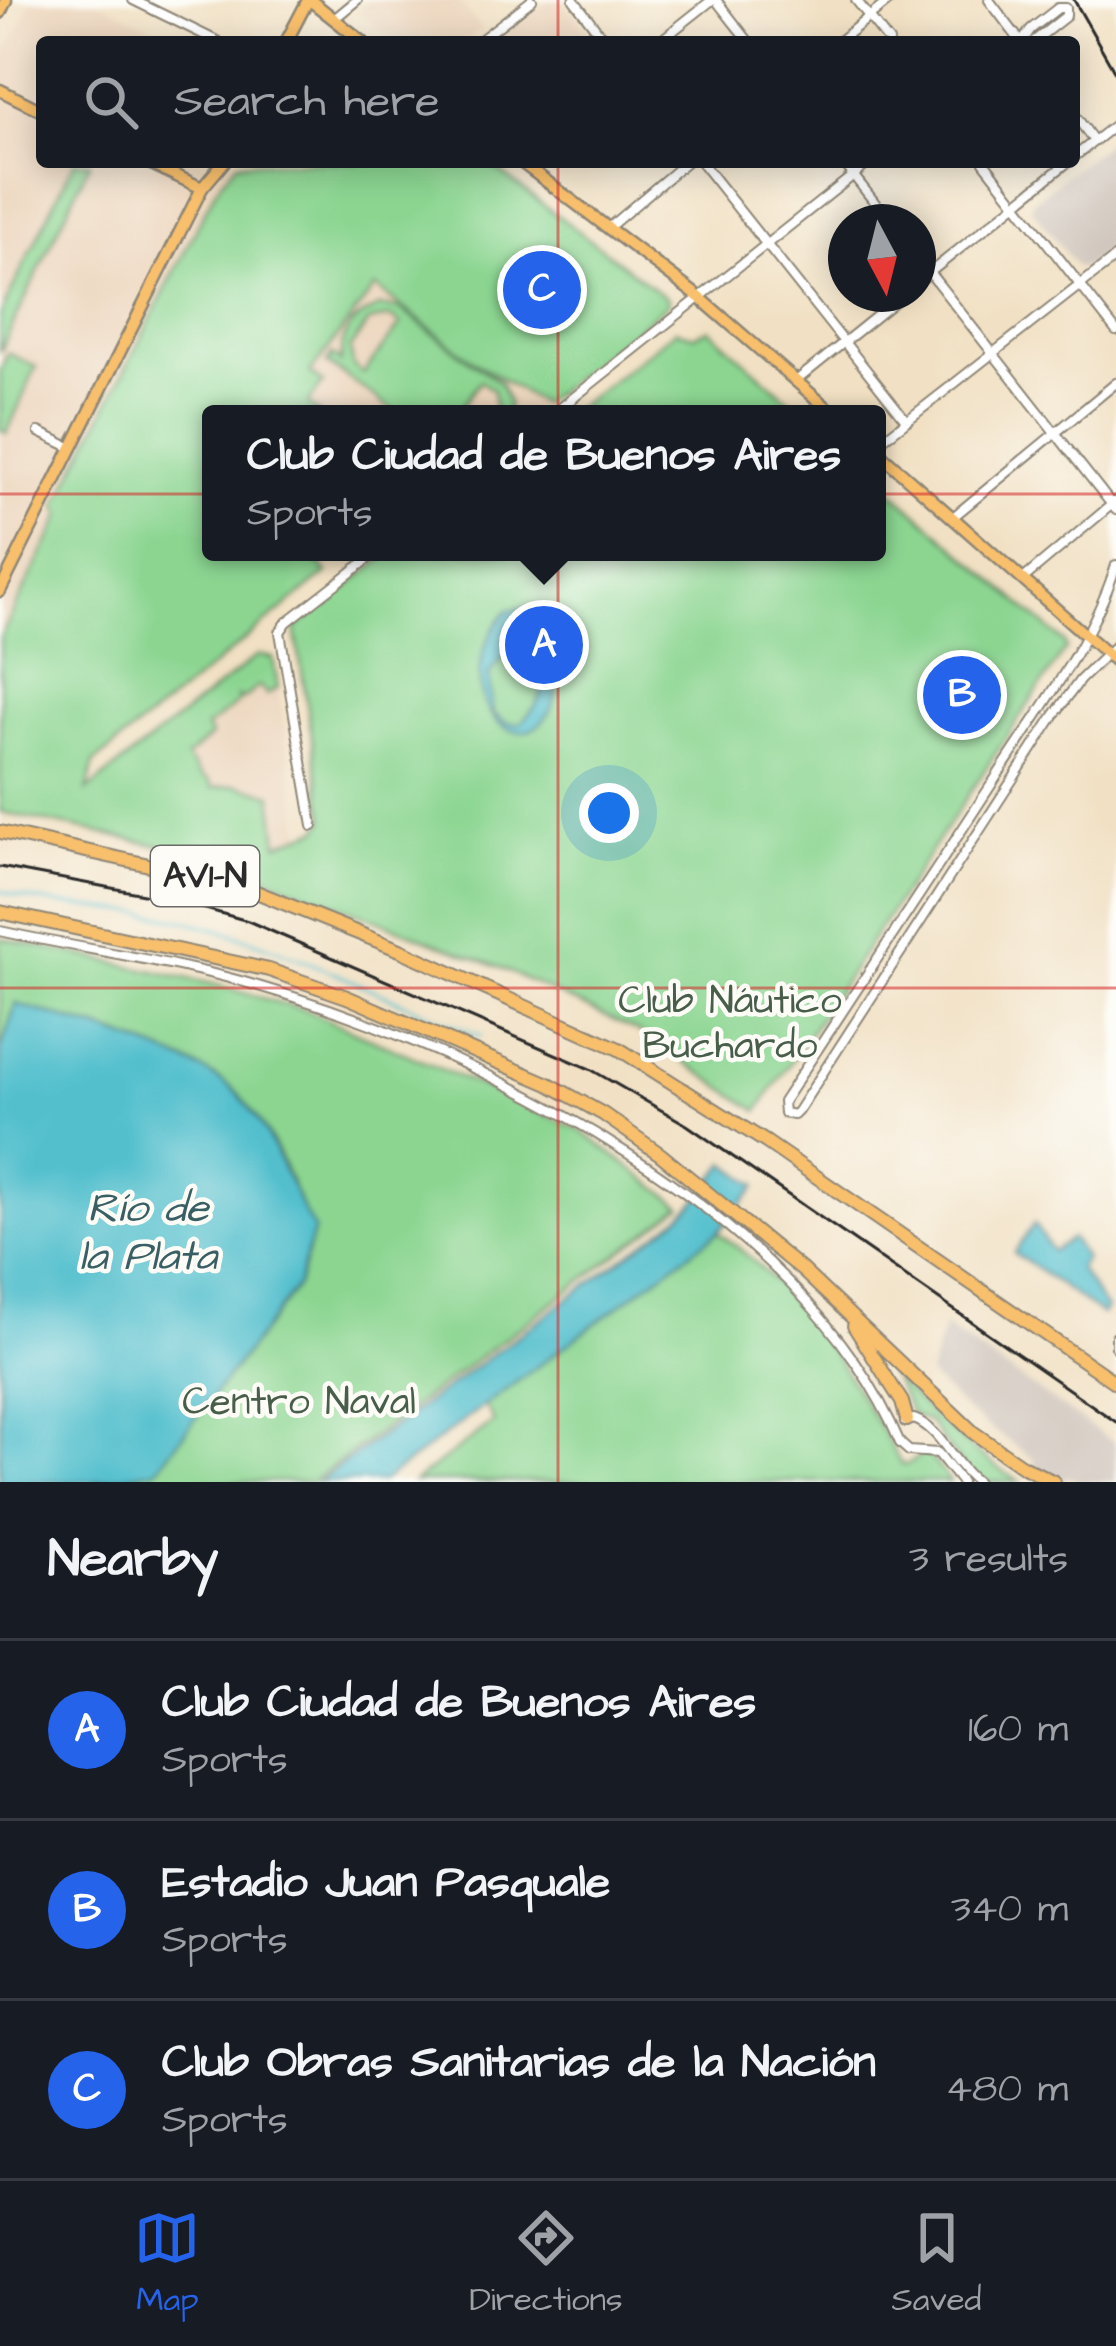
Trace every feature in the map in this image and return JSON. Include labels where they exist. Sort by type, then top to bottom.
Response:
[{"type":"highway","name":"AV1-N","points":[[0,832],[256,891],[619,1049],[714,1107],[1116,1383]]},
{"type":"highway","name":"AV1-N","points":[[0,912],[226,958],[347,997],[549,1084],[620,1126],[701,1186],[847,1314],[959,1421],[1022,1466],[1054,1482]]},
{"type":"highway","points":[[847,1314],[902,1402],[906,1421]]},
{"type":"main road","points":[[0,13],[6,0]]},
{"type":"main road","points":[[289,36],[309,0],[355,36]]},
{"type":"main road","points":[[0,90],[36,108]]},
{"type":"main road","points":[[160,168],[202,188]]},
{"type":"main road","points":[[0,591],[202,188],[219,168]]},
{"type":"main road","points":[[529,168],[699,297],[824,405]]},
{"type":"main road","points":[[886,456],[1084,633],[1113,653]]},
{"type":"street","points":[[134,0],[207,36]]},
{"type":"street","points":[[334,19],[357,0]]},
{"type":"street","points":[[486,36],[532,0]]},
{"type":"street","points":[[574,0],[601,36]]},
{"type":"street","points":[[667,36],[714,0],[744,36]]},
{"type":"street","points":[[856,0],[885,36]]},
{"type":"street","points":[[845,36],[890,0]]},
{"type":"street","points":[[989,0],[1017,36]]},
{"type":"street","points":[[1026,36],[1059,7],[1066,8],[1066,16],[1041,36]]},
{"type":"street","points":[[1030,36],[1064,9]]},
{"type":"street","points":[[1080,122],[1094,141]]},
{"type":"street","points":[[1080,153],[1116,124]]},
{"type":"street","points":[[608,228],[679,168]]},
{"type":"street","points":[[706,168],[905,420]]},
{"type":"street","points":[[848,168],[876,204]]},
{"type":"street","points":[[564,405],[862,168]]},
{"type":"street","points":[[989,168],[1116,331]]},
{"type":"street","points":[[936,268],[1061,168]]},
{"type":"street","points":[[886,438],[1116,257]]},
{"type":"street","points":[[936,281],[1114,505],[1023,579]]},
{"type":"street","points":[[796,381],[882,312]]},
{"type":"street","points":[[952,518],[1116,383]]},
{"type":"street","points":[[39,432],[72,448]]},
{"type":"street","points":[[313,826],[280,636],[287,622],[365,561]]},
{"type":"street","points":[[1113,653],[1080,680],[797,1111],[788,1116],[784,1102],[1066,669],[1104,604],[1116,565]]},
{"type":"street","points":[[1104,604],[1116,604]]},
{"type":"street","points":[[1066,669],[1069,678],[1080,680]]},
{"type":"street","points":[[0,931],[236,980],[377,1028],[576,1119],[690,1200],[767,1264],[833,1332],[909,1451],[938,1453],[962,1482]]},
{"type":"street","points":[[886,946],[898,953]]},
{"type":"street","points":[[1116,1336],[1116,1347]]},
{"type":"street","points":[[884,1413],[906,1421],[920,1420],[976,1482]]},
{"type":"street","points":[[898,1438],[906,1421]]},
{"type":"street","points":[[922,1449],[929,1430]]},
{"type":"shaded area","points":[[32,0],[95,0],[169,36],[36,36],[36,168],[232,168],[216,189],[57,505],[62,515],[0,638],[0,65]]},
{"type":"shaded area","points":[[369,0],[458,0],[481,29],[472,36],[389,36],[360,14],[359,8]]},
{"type":"shaded area","points":[[549,0],[562,0],[591,36],[504,36]]},
{"type":"shaded area","points":[[1116,136],[1116,243],[1083,268],[1076,267],[1032,208],[1033,201]]},
{"type":"shaded area","points":[[375,286],[475,362],[541,404],[308,405],[323,383],[310,374]]},
{"type":"shaded area","points":[[259,686],[267,695],[278,687],[302,836],[278,845],[236,785],[211,789],[185,758],[211,737],[205,728],[213,719],[239,702],[240,695],[243,698]]},
{"type":"shaded area","points":[[944,1327],[1116,1444],[1116,1482],[1081,1482],[1067,1476],[1064,1481],[1034,1469],[1034,1459],[966,1411],[929,1375]]},
{"type":"green space","points":[[71,168],[87,168],[0,352],[0,315]]},
{"type":"green space","name":"Club Náutico Buchardo","points":[[232,168],[495,168],[668,299],[668,304],[541,404],[475,362],[375,287],[310,373],[323,383],[309,405],[202,405],[202,561],[317,561],[327,573],[94,763],[87,791],[258,655],[273,658],[278,687],[267,695],[259,686],[243,699],[237,697],[239,702],[206,728],[211,736],[186,758],[212,788],[236,785],[272,794],[278,844],[319,829],[325,820],[295,628],[381,561],[886,561],[886,486],[1064,642],[1066,648],[758,1111],[643,1034],[498,967],[251,871],[0,812],[0,638],[62,515],[57,505],[216,189]]},
{"type":"green space","points":[[379,307],[399,308],[500,383],[508,405],[494,405],[493,390],[480,381],[463,405],[385,405],[327,363],[332,355],[341,362],[346,334],[355,321]],"holes":[[[390,317],[401,324],[363,374],[353,365],[350,348],[369,322]]]},
{"type":"green space","points":[[709,329],[795,405],[580,405],[676,330],[694,335]]},
{"type":"green space","points":[[8,353],[36,367],[7,433],[0,429],[0,371]]},
{"type":"green space","name":"Centro Naval","points":[[0,938],[214,984],[308,1011],[580,1130],[682,1206],[312,1482],[93,1482],[156,1470],[296,1286],[309,1232],[269,1137],[239,1095],[222,1081],[134,1041],[16,1004],[0,1052]]},
{"type":"green space","points":[[718,1232],[800,1309],[901,1464],[930,1456],[950,1482],[414,1482],[494,1422],[484,1404]]},
{"type":"green space","points":[[890,1373],[951,1432],[1020,1482],[981,1482],[965,1470],[929,1422],[912,1415]]},
{"type":"water","points":[[525,608],[567,631],[571,644],[554,702],[540,723],[524,732],[507,728],[492,716],[483,696],[480,670],[488,641],[508,610]],"holes":[[[542,638],[556,644],[561,653],[535,707],[520,724],[506,723],[493,713],[489,674],[506,655],[526,643]]]},
{"type":"water","name":"Río de la Plata","points":[[16,1004],[133,1041],[220,1080],[238,1094],[262,1126],[314,1229],[297,1286],[156,1470],[92,1482],[0,1482],[0,1052]]},
{"type":"water","points":[[726,1163],[757,1186],[718,1232],[382,1482],[318,1482],[677,1219]]},
{"type":"water","points":[[1034,1224],[1052,1251],[1071,1238],[1085,1258],[1079,1269],[1106,1309],[1102,1315],[1014,1253]]},
{"type":"waterway","points":[[0,891],[47,902],[167,917],[228,933],[481,1036]]},
{"type":"railway","points":[[1074,0],[1116,74]]},
{"type":"railway","points":[[0,867],[170,899],[248,921],[590,1069],[687,1125],[1116,1422]]},
{"type":"place","name":"Club Obras Sanitarias de la Nación","points":[[542,290]]},
{"type":"place","name":"Club Ciudad de Buenos Aires","points":[[544,645]]},
{"type":"place","name":"Estadio Juan Pasquale","points":[[962,695]]}]
